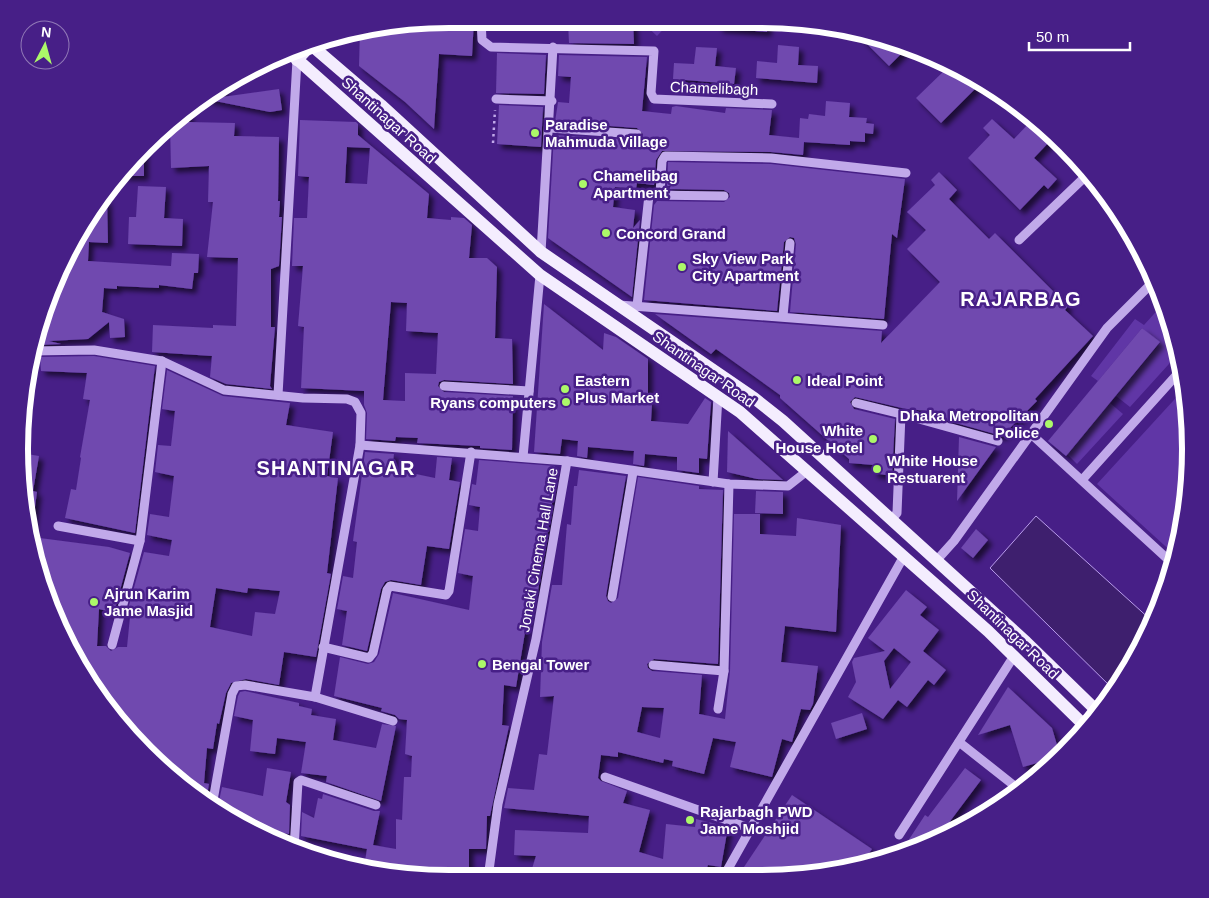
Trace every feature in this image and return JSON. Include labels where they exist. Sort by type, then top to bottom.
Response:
[{"type":"main road","name":"Shantinagar Road","points":[[316,49],[381,104],[541,252],[754,398],[783,421],[1026,642],[1093,707]]},
{"type":"main road","name":"Shantinagar Road","points":[[295,57],[540,276],[740,412],[924,573],[1014,656],[1081,722]]},
{"type":"main road","points":[[924,573],[936,561]]},
{"type":"main road","points":[[1014,656],[1026,642]]},
{"type":"street","name":"Chamelibagh","points":[[481,28],[482,40],[491,47],[553,47],[654,51],[651,93],[654,99],[772,104]]},
{"type":"street","points":[[541,252],[552,101],[553,47]]},
{"type":"street","points":[[278,395],[293,58]]},
{"type":"street","points":[[496,99],[552,101]]},
{"type":"street","points":[[550,128],[637,134]]},
{"type":"street","points":[[660,194],[662,161],[665,156],[771,158],[906,173]]},
{"type":"street","points":[[1019,240],[1083,179]]},
{"type":"street","points":[[637,306],[647,197],[651,194],[724,196]]},
{"type":"street","points":[[784,316],[790,243]]},
{"type":"street","points":[[523,457],[540,276]]},
{"type":"street","points":[[936,561],[954,541],[1106,328],[1148,287]]},
{"type":"street","points":[[616,305],[784,316],[882,325]]},
{"type":"street","points":[[40,351],[94,350],[162,361],[224,390],[347,399],[355,402],[361,413],[360,445],[314,697]]},
{"type":"street","points":[[112,645],[140,541],[162,361]]},
{"type":"street","points":[[1082,480],[1175,377]]},
{"type":"street","points":[[444,386],[529,391]]},
{"type":"street","points":[[713,482],[718,396]]},
{"type":"street","points":[[856,403],[998,441]]},
{"type":"street","points":[[891,520],[897,514],[901,414]]},
{"type":"street","points":[[1031,434],[1167,558]]},
{"type":"street","points":[[360,445],[471,452],[567,461],[633,472],[729,484],[788,486],[807,471]]},
{"type":"street","points":[[324,648],[369,658],[373,653],[387,590],[390,586],[446,595],[449,591],[471,452]]},
{"type":"street","name":"Jonaki Cinema Hall Lane","points":[[489,870],[498,804],[536,639],[567,461]]},
{"type":"street","points":[[612,597],[633,472]]},
{"type":"street","points":[[718,709],[724,671],[729,484]]},
{"type":"street","points":[[58,526],[140,541]]},
{"type":"street","points":[[728,870],[904,556]]},
{"type":"street","points":[[899,834],[1014,656]]},
{"type":"street","points":[[653,665],[724,671]]},
{"type":"street","points":[[213,798],[232,694],[236,686],[245,685],[314,697],[393,722]]},
{"type":"street","points":[[959,742],[1014,785]]},
{"type":"street","points":[[605,777],[752,829]]},
{"type":"street","points":[[295,841],[298,782],[301,780],[376,805]]},
{"type":"path","points":[[493,143],[496,99]]},
{"type":"shaded area","points":[[649,28],[665,28],[657,36]]},
{"type":"shaded area","points":[[1157,310],[1172,361],[1130,407],[1116,396],[1160,343],[1142,328],[1098,381],[1091,376],[1135,319],[1144,325]]},
{"type":"shaded area","points":[[1178,395],[1182,449],[1181,477],[1169,549],[1097,484]]},
{"type":"shaded area","points":[[1110,403],[1123,414],[1077,464],[1067,454]]},
{"type":"shaded area","points":[[1036,516],[1146,616],[1125,660],[1109,685],[990,568]]},
{"type":"building","points":[[421,28],[474,28],[472,56],[439,54],[434,129],[405,102],[359,66],[360,38]]},
{"type":"building","points":[[568,28],[633,28],[634,44],[569,43]]},
{"type":"building","points":[[718,28],[767,28],[767,32]]},
{"type":"building","points":[[864,41],[902,53],[889,66]]},
{"type":"building","points":[[778,45],[799,47],[798,65],[818,66],[817,83],[756,78],[757,61],[777,63]]},
{"type":"building","points":[[696,47],[717,48],[715,66],[736,68],[734,84],[673,79],[674,63],[694,64]]},
{"type":"building","points":[[497,53],[546,55],[544,94],[496,93]]},
{"type":"building","points":[[559,55],[647,57],[642,111],[671,114],[672,107],[676,106],[725,113],[726,108],[772,110],[769,135],[799,138],[800,118],[808,119],[809,114],[825,116],[826,101],[850,103],[849,117],[867,118],[866,123],[874,124],[873,134],[865,133],[865,142],[850,141],[850,145],[804,142],[803,155],[771,152],[662,151],[656,160],[654,185],[637,183],[636,189],[615,187],[613,207],[635,210],[633,228],[640,220],[632,297],[548,238],[554,135],[637,140],[642,138],[643,134],[637,128],[555,122],[558,102],[569,103],[571,77],[558,76]]},
{"type":"building","points":[[945,70],[976,88],[941,123],[916,98]]},
{"type":"building","points":[[279,89],[282,110],[270,112],[213,101],[223,94],[222,97]]},
{"type":"building","points":[[499,105],[543,107],[541,147],[497,144]]},
{"type":"building","points":[[189,117],[189,122],[235,123],[234,136],[279,137],[278,201],[280,201],[279,217],[282,217],[279,266],[271,269],[271,327],[275,327],[270,386],[272,389],[226,384],[210,377],[212,356],[152,352],[153,325],[213,328],[213,325],[236,326],[238,258],[207,257],[213,202],[208,202],[209,166],[171,168],[170,133]]},
{"type":"building","points":[[992,119],[1014,139],[1028,124],[1049,142],[1034,158],[1057,179],[1048,189],[1044,185],[1020,210],[968,158],[990,135],[983,128]]},
{"type":"building","points":[[300,120],[356,122],[358,124],[358,135],[429,194],[427,218],[451,220],[451,217],[464,218],[472,225],[469,258],[487,258],[497,267],[495,338],[512,339],[513,384],[444,380],[439,382],[438,386],[444,392],[513,396],[512,450],[480,448],[480,446],[417,443],[418,438],[396,437],[395,441],[366,439],[367,413],[364,405],[364,391],[301,388],[304,327],[298,326],[303,266],[292,266],[294,218],[307,218],[309,177],[298,176]],"holes":[[[347,147],[370,148],[367,184],[345,183]],[[391,302],[407,303],[406,331],[438,333],[436,374],[405,373],[405,401],[383,400]]]},
{"type":"building","points":[[144,158],[144,176],[128,176]]},
{"type":"building","points":[[668,162],[771,164],[905,179],[897,238],[892,234],[884,319],[790,312],[796,244],[794,238],[790,237],[784,242],[777,311],[644,300],[654,205],[657,201],[724,202],[730,197],[729,193],[724,190],[669,189],[671,186],[667,186]]},
{"type":"building","points":[[939,172],[957,190],[949,199],[989,239],[995,233],[1068,306],[1065,310],[1093,336],[1035,399],[1037,401],[1002,436],[938,418],[940,412],[906,409],[855,397],[850,402],[854,409],[895,419],[892,476],[873,473],[874,465],[849,463],[849,459],[780,398],[780,395],[716,349],[711,354],[655,314],[882,331],[881,343],[940,282],[907,249],[926,230],[907,212],[935,185],[931,180]]},
{"type":"building","points":[[138,186],[166,187],[164,218],[183,219],[182,246],[128,244],[129,217],[136,217]]},
{"type":"building","points":[[107,203],[108,243],[89,242],[88,261],[171,266],[172,253],[199,254],[198,273],[194,273],[192,289],[159,285],[159,288],[117,286],[117,289],[104,288],[102,312],[124,319],[125,337],[110,338],[109,322],[88,339],[49,341],[61,344],[41,345],[50,314],[71,263],[84,238]]},
{"type":"building","points":[[544,304],[603,350],[604,333],[616,337],[648,359],[648,403],[652,404],[651,421],[688,424],[705,398],[711,402],[707,459],[699,458],[699,473],[677,470],[677,457],[645,454],[644,466],[633,464],[634,451],[588,447],[587,458],[577,456],[578,441],[562,439],[560,454],[534,452]]},
{"type":"building","points":[[1142,328],[1160,342],[1066,456],[1048,441]]},
{"type":"building","points":[[94,356],[155,366],[135,533],[65,518],[71,489],[76,490],[90,400],[83,399],[87,373],[41,371],[40,357]]},
{"type":"building","points":[[167,370],[223,396],[290,403],[286,425],[333,432],[327,476],[338,478],[327,573],[331,574],[316,657],[284,652],[279,685],[246,679],[231,683],[226,693],[219,724],[217,723],[213,749],[207,748],[204,783],[209,784],[207,794],[171,766],[151,747],[132,727],[99,683],[84,660],[60,610],[50,584],[37,538],[109,547],[130,553],[114,613],[99,609],[97,646],[106,646],[111,651],[118,647],[127,647],[130,617],[126,616],[144,552],[169,556],[172,540],[147,535],[150,514],[169,517],[174,476],[155,472],[158,445],[171,446],[175,411],[162,409]],"holes":[[[216,588],[247,593],[248,588],[280,591],[275,614],[255,612],[252,636],[210,627]]]},
{"type":"building","points":[[728,431],[783,480],[757,479],[727,472]]},
{"type":"building","points":[[959,437],[996,447],[957,501]]},
{"type":"building","points":[[365,452],[394,454],[392,469],[435,478],[437,457],[452,458],[449,480],[460,482],[449,549],[427,546],[421,585],[391,580],[385,582],[381,589],[367,651],[342,645],[347,611],[337,609],[343,576],[353,578],[357,542],[353,541]]},
{"type":"building","points":[[28,454],[39,456],[33,491],[37,492],[34,518],[28,477]]},
{"type":"building","points":[[479,460],[555,466],[553,485],[555,485],[538,591],[532,590],[516,687],[504,685],[502,725],[509,726],[490,816],[487,816],[486,849],[469,849],[469,870],[421,870],[365,862],[367,849],[301,836],[302,812],[314,818],[318,798],[322,799],[323,794],[374,811],[380,811],[373,845],[396,849],[396,819],[402,820],[404,777],[411,777],[412,756],[405,754],[407,720],[399,719],[395,715],[381,711],[382,708],[334,696],[340,657],[368,664],[374,662],[379,654],[393,593],[469,610],[473,576],[458,573],[465,529],[478,531],[480,507],[469,505],[472,484],[476,485]]},
{"type":"building","points":[[579,470],[626,476],[606,596],[611,603],[618,598],[638,477],[699,486],[699,489],[723,490],[718,664],[654,659],[647,664],[648,668],[652,671],[702,675],[699,714],[725,719],[730,671],[734,514],[760,514],[760,534],[796,536],[797,518],[841,525],[836,632],[785,626],[781,662],[818,666],[813,704],[810,710],[801,709],[792,742],[782,739],[772,777],[730,767],[736,742],[713,738],[704,774],[672,766],[673,761],[664,759],[663,763],[618,752],[618,757],[601,755],[598,778],[601,781],[627,791],[623,803],[650,810],[639,852],[663,859],[666,824],[695,827],[696,819],[728,827],[721,867],[708,865],[706,870],[532,870],[536,856],[514,855],[515,830],[588,833],[589,816],[504,808],[508,788],[534,790],[539,754],[547,755],[554,696],[540,697],[542,642],[552,585],[562,585],[567,524],[571,525],[574,486],[577,486]],"holes":[[[642,707],[664,708],[660,738],[637,732]]]},
{"type":"building","points":[[756,491],[783,492],[783,514],[755,513]]},
{"type":"building","points":[[976,529],[988,540],[973,558],[961,548]]},
{"type":"building","points":[[906,590],[927,607],[920,615],[939,630],[923,651],[946,670],[934,685],[928,680],[907,707],[898,700],[883,719],[848,697],[856,682],[852,662],[854,658],[885,651],[868,638]],"holes":[[[894,648],[911,662],[890,689],[884,661]]]},
{"type":"building","points":[[1008,687],[1052,728],[1058,747],[1043,761],[1023,767],[1010,725],[978,735]]},
{"type":"building","points":[[245,691],[299,703],[299,706],[312,709],[311,715],[336,719],[333,740],[376,748],[382,724],[396,726],[381,801],[326,782],[327,776],[301,773],[306,742],[277,738],[275,754],[250,751],[253,720],[234,716],[238,696],[240,692]]},
{"type":"building","points":[[862,713],[867,729],[836,739],[831,723]]},
{"type":"building","points":[[267,768],[291,772],[286,802],[290,805],[289,834],[273,831],[263,827],[219,802],[222,787],[263,796]]},
{"type":"building","points":[[965,768],[981,780],[946,827],[906,844],[925,815],[928,817]]},
{"type":"building","points":[[792,795],[872,849],[867,857],[815,867],[788,870],[742,870]]},
{"type":"place","name":"Paradise Mahmuda Village","points":[[535,133]]},
{"type":"place","name":"Chamelibag Apartment","points":[[583,184]]},
{"type":"place","name":"Concord Grand","points":[[606,233]]},
{"type":"place","name":"Sky View Park City Apartment","points":[[682,267]]},
{"type":"place","name":"Ideal Point","points":[[797,380]]},
{"type":"place","name":"Eastern Plus Market","points":[[565,389]]},
{"type":"place","name":"Ryans computers","points":[[566,402]]},
{"type":"place","name":"Dhaka Metropolitan Police","points":[[1049,424]]},
{"type":"place","name":"White House Hotel","points":[[873,439]]},
{"type":"place","name":"White House Restuarent","points":[[877,469]]},
{"type":"place","name":"Ajrun Karim Jame Masjid","points":[[94,602]]},
{"type":"place","name":"Bengal Tower","points":[[482,664]]},
{"type":"place","name":"Rajarbagh PWD Jame Moshjid","points":[[690,820]]},
{"type":"district","name":"RAJARBAG","points":[[1021,299]]},
{"type":"district","name":"SHANTINAGAR","points":[[336,468]]}]
